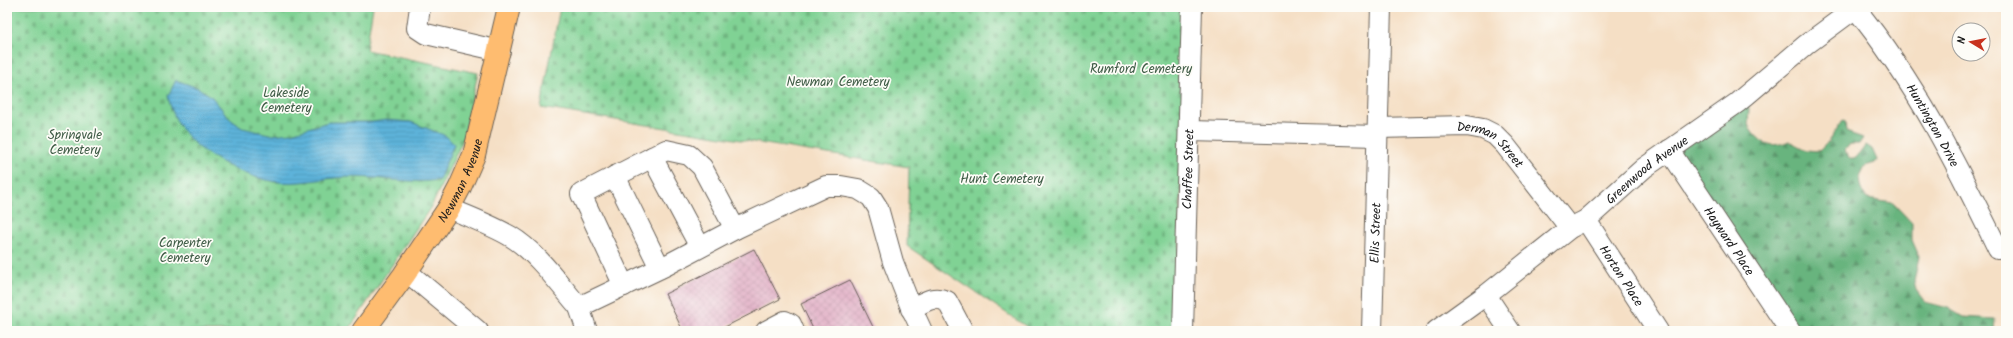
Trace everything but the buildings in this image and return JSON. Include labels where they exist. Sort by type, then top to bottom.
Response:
[{"type":"main road","name":"Newman Avenue","points":[[363,331],[449,208],[474,155],[510,7]]},
{"type":"street","points":[[420,7],[417,28],[426,34],[500,51]]},
{"type":"street","name":"Chaffee Street","points":[[1183,331],[1190,131],[1192,7]]},
{"type":"street","name":"Ellis Street","points":[[1372,331],[1381,7]]},
{"type":"street","name":"Greenwood Avenue","points":[[1436,331],[1486,295],[1578,224],[1644,168],[1737,103],[1807,44],[1856,8]]},
{"type":"street","name":"Huntington Drive","points":[[1856,8],[1911,87],[1950,153],[1998,249]]},
{"type":"street","name":"Derman Street","points":[[1190,131],[1378,132],[1467,126],[1483,129],[1495,135],[1578,224]]},
{"type":"street","points":[[624,286],[581,194],[615,176],[666,150],[689,155],[702,167],[735,228]]},
{"type":"street","name":"Hayward Place","points":[[1669,150],[1790,331]]},
{"type":"street","points":[[652,157],[700,247]]},
{"type":"street","points":[[615,176],[660,268]]},
{"type":"street","points":[[578,307],[660,268],[735,228],[826,186],[841,186],[858,189],[870,197],[878,208],[893,262],[911,309],[922,331]]},
{"type":"street","points":[[449,208],[510,236],[525,247],[578,307],[587,331]]},
{"type":"street","name":"Horton Place","points":[[1578,224],[1658,331]]},
{"type":"street","points":[[406,271],[478,331]]},
{"type":"street","points":[[1486,295],[1510,331]]},
{"type":"street","points":[[911,309],[930,299],[939,298],[948,301],[963,331]]},
{"type":"street","points":[[766,331],[785,321],[791,324],[794,331]]},
{"type":"green space","points":[[7,7],[373,7],[366,50],[478,73],[463,140],[432,205],[348,331],[7,331]]},
{"type":"green space","points":[[560,7],[1186,7],[1177,331],[1033,331],[907,246],[909,167],[541,108]]},
{"type":"green space","points":[[1747,105],[1749,108],[1748,125],[1761,140],[1765,143],[1776,145],[1789,141],[1806,150],[1819,151],[1827,143],[1843,120],[1845,121],[1846,132],[1863,138],[1859,144],[1850,144],[1845,150],[1848,158],[1856,158],[1866,145],[1872,149],[1877,160],[1875,163],[1865,166],[1860,179],[1860,186],[1867,199],[1893,203],[1912,223],[1912,240],[1919,256],[1914,282],[1916,290],[1925,302],[1948,308],[1963,317],[1995,319],[1994,331],[1794,331],[1676,150]]},
{"type":"water","points":[[176,80],[198,88],[211,96],[230,119],[242,128],[273,135],[291,133],[329,122],[373,122],[386,120],[411,122],[446,136],[454,144],[439,180],[406,181],[362,177],[341,177],[301,182],[281,182],[262,179],[238,171],[226,165],[204,151],[187,136],[175,117],[168,96]]},
{"type":"park label","name":"Rumford Cemetery","points":[[1141,68]]},
{"type":"park label","name":"Newman Cemetery","points":[[838,81]]},
{"type":"park label","name":"Lakeside Cemetery","points":[[286,100]]},
{"type":"park label","name":"Springvale Cemetery","points":[[75,142]]},
{"type":"park label","name":"Hunt Cemetery","points":[[1002,178]]},
{"type":"park label","name":"Carpenter Cemetery","points":[[185,250]]}]
